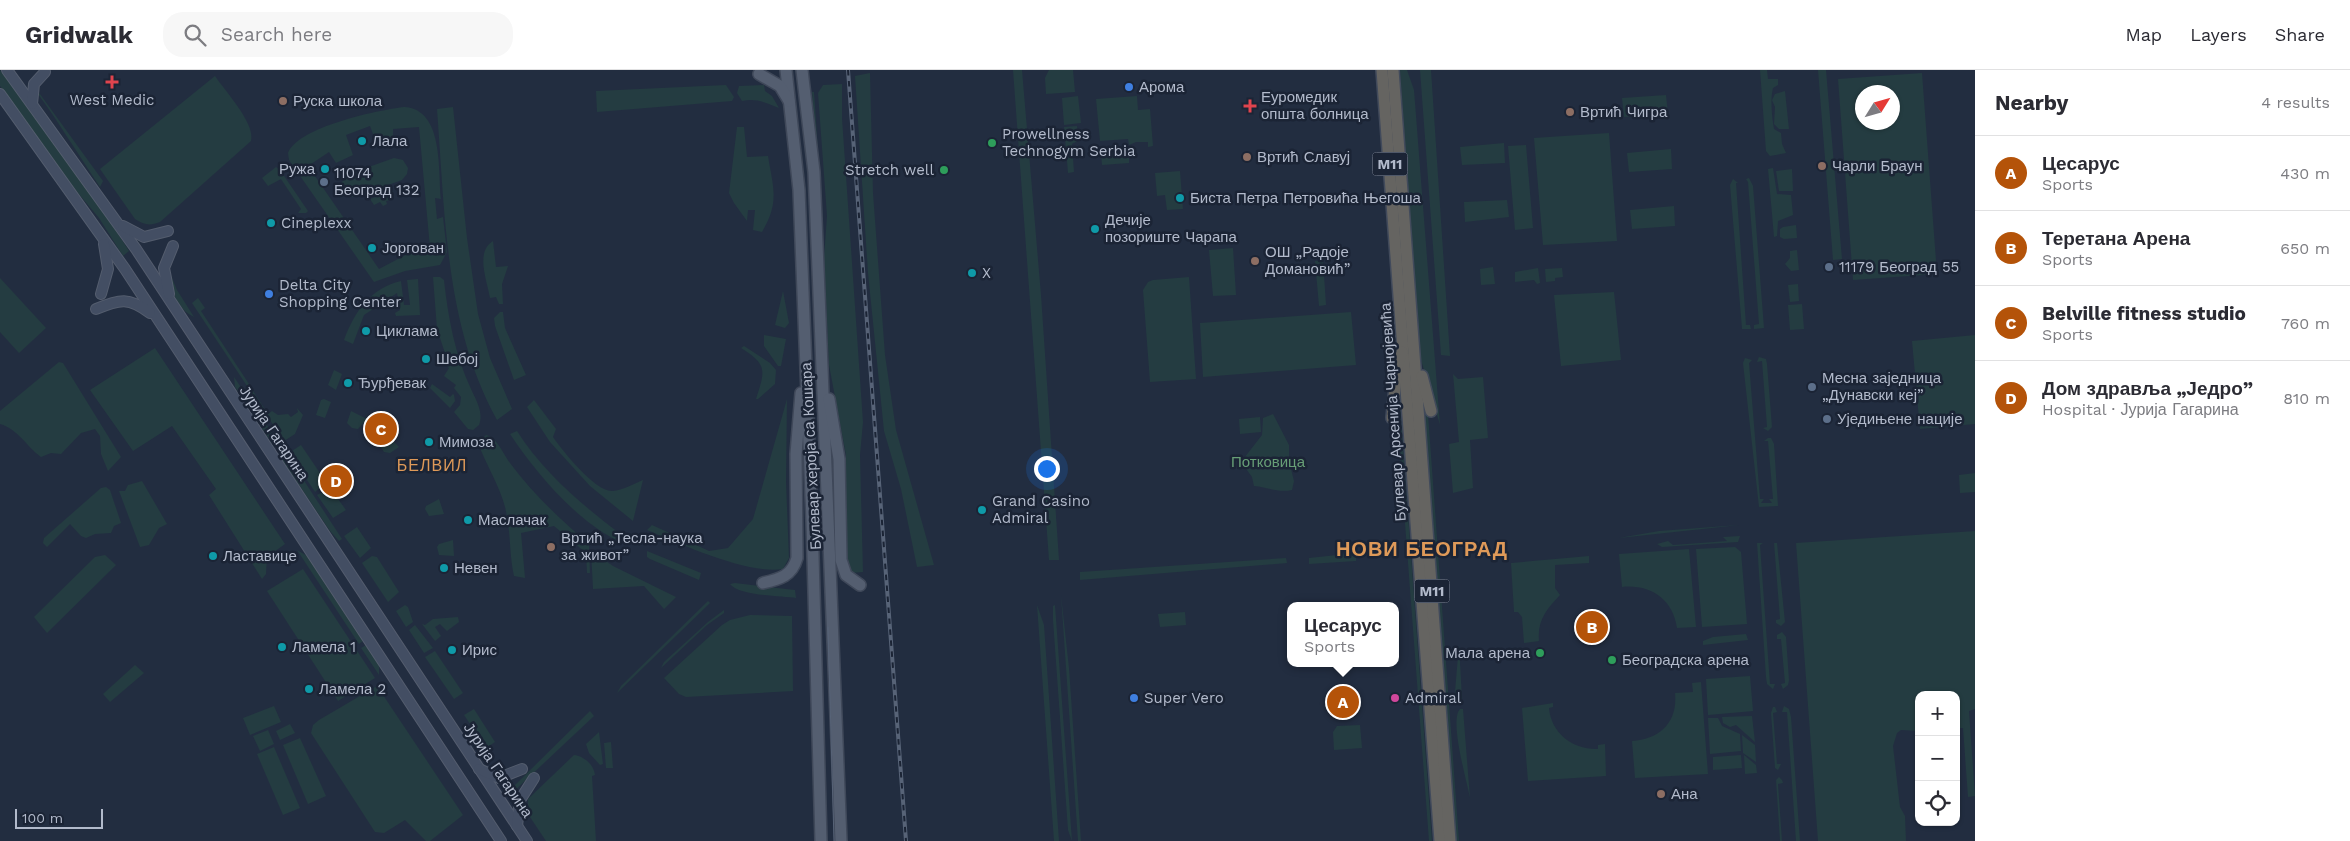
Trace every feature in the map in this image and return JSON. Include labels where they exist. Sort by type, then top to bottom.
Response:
[{"type":"highway","name":"Булевар Арсенија Чарнојевића","points":[[1382,70],[1409,343],[1450,841]]},
{"type":"highway","name":"Булевар Арсенија Чарнојевића","points":[[1393,70],[1440,841]]},
{"type":"highway","points":[[1409,343],[1431,411]]},
{"type":"highway","points":[[1392,418],[1397,367],[1409,343]]},
{"type":"main road","name":"Јурија Гагарина","points":[[8,70],[115,219],[527,841]]},
{"type":"main road","name":"Булевар хероја са Кошара","points":[[786,70],[798,190],[812,521],[821,841]]},
{"type":"main road","name":"Булевар хероја са Кошара","points":[[802,70],[814,172],[841,841]]},
{"type":"main road","points":[[32,104],[34,84],[45,72]]},
{"type":"main road","points":[[759,74],[780,86],[790,104]]},
{"type":"main road","points":[[0,94],[99,232],[501,841]]},
{"type":"main road","points":[[115,219],[141,236],[154,236],[168,231]]},
{"type":"main road","points":[[99,232],[108,266],[101,294]]},
{"type":"main road","points":[[173,246],[165,265],[164,273],[174,307]]},
{"type":"main road","points":[[96,309],[114,302],[129,301],[141,306],[157,319]]},
{"type":"main road","points":[[763,583],[779,580],[788,574],[797,558],[797,430],[805,366]]},
{"type":"main road","points":[[822,367],[837,441],[843,569],[851,580],[860,586]]},
{"type":"main road","points":[[477,768],[488,775],[499,778],[522,769]]},
{"type":"main road","points":[[517,826],[520,800],[534,778]]},
{"type":"green space","points":[[0,70],[97,201],[129,251],[123,256],[99,218],[78,193],[0,86]]},
{"type":"green space","points":[[1013,70],[1022,70],[1041,295],[1059,560],[1049,560]]},
{"type":"green space","points":[[1049,70],[1073,70],[1075,92],[1046,94],[1045,78]]},
{"type":"green space","points":[[1400,70],[1407,70],[1414,90],[1440,425],[1419,353]]},
{"type":"green space","points":[[1420,70],[1431,70],[1450,356],[1441,355]]},
{"type":"green space","points":[[1760,70],[1767,70],[1768,79],[1778,79],[1778,85],[1773,88],[1771,103],[1774,129],[1781,133],[1782,144],[1786,153],[1770,156],[1766,151]]},
{"type":"green space","points":[[1818,70],[1826,70],[1842,259],[1833,260]]},
{"type":"green space","points":[[870,73],[873,193],[885,355],[896,430],[934,565],[917,567],[901,489],[884,431],[868,273],[855,76]]},
{"type":"green space","points":[[1922,73],[1937,274],[1853,280],[1838,79]]},
{"type":"green space","points":[[215,76],[249,126],[251,141],[160,222],[144,224],[138,221],[100,169]]},
{"type":"green space","points":[[842,84],[842,118],[863,422],[860,455],[863,572],[851,573],[846,565],[846,455],[829,365],[824,258],[827,216],[818,93],[823,85]]},
{"type":"green space","points":[[726,85],[734,97],[732,101],[597,112],[596,91]]},
{"type":"green space","points":[[764,85],[765,91],[772,96],[779,108],[757,101],[742,101],[737,93],[739,86]]},
{"type":"green space","points":[[37,90],[103,181],[100,187],[38,94]]},
{"type":"green space","points":[[1785,91],[1789,129],[1779,129],[1774,124],[1775,107],[1772,100],[1775,94]]},
{"type":"green space","points":[[812,92],[814,92],[823,222],[822,222]]},
{"type":"green space","points":[[1666,95],[1668,114],[1624,117],[1622,98]]},
{"type":"green space","points":[[1078,96],[1081,123],[1064,125],[1062,98]]},
{"type":"green space","points":[[1137,96],[1138,110],[1150,109],[1153,146],[1148,147],[1148,142],[1136,142],[1129,145],[1128,139],[1100,141],[1096,99]]},
{"type":"green space","points":[[404,107],[417,110],[426,118],[432,129],[439,158],[441,199],[435,198],[437,219],[443,217],[447,252],[440,265],[405,271],[374,282],[289,160],[288,153],[295,144],[307,135],[322,128],[340,121]],"holes":[[[370,126],[377,145],[393,141],[393,129],[419,127],[430,248],[415,250],[379,269],[308,166],[329,152],[336,163],[353,155],[346,135]]]},
{"type":"green space","points":[[453,107],[467,238],[478,314],[490,358],[512,409],[497,420],[480,384],[467,347],[450,269],[437,109]]},
{"type":"green space","points":[[1077,126],[1079,140],[1072,144],[1074,172],[1068,173],[1064,127]]},
{"type":"green space","points":[[737,127],[744,127],[747,157],[768,156],[774,194],[771,212],[762,232],[753,230],[755,210],[748,210],[747,221],[729,193]]},
{"type":"green space","points":[[1609,133],[1617,241],[1543,245],[1534,138]]},
{"type":"green space","points":[[1504,143],[1505,163],[1462,165],[1460,147]]},
{"type":"green space","points":[[1526,145],[1533,228],[1515,230],[1508,146]]},
{"type":"green space","points":[[1671,149],[1672,169],[1629,172],[1627,153]]},
{"type":"green space","points":[[1129,151],[1129,163],[1102,165],[1101,153]]},
{"type":"green space","points":[[394,158],[403,160],[408,168],[407,174],[402,180],[355,197],[347,195],[343,191],[341,183],[349,174]]},
{"type":"green space","points":[[276,167],[308,211],[306,213],[298,213],[301,209],[281,179],[268,186],[262,178]]},
{"type":"green space","points":[[1773,168],[1777,194],[1791,195],[1793,215],[1778,221],[1777,236],[1774,237],[1768,169]]},
{"type":"green space","points":[[1792,169],[1793,191],[1779,191],[1776,171]]},
{"type":"green space","points":[[1180,171],[1183,209],[1167,210],[1165,195],[1157,196],[1155,173]]},
{"type":"green space","points":[[1749,178],[1753,186],[1764,328],[1754,329],[1754,325],[1759,324],[1748,182],[1746,179]]},
{"type":"green space","points":[[1733,179],[1738,183],[1736,183],[1746,325],[1750,325],[1751,329],[1742,329],[1730,185]]},
{"type":"green space","points":[[393,191],[393,199],[386,201],[387,204],[383,206],[380,202],[374,205],[370,199]]},
{"type":"green space","points":[[1507,200],[1509,217],[1465,222],[1464,202]]},
{"type":"green space","points":[[1674,206],[1675,226],[1632,229],[1630,210]]},
{"type":"green space","points":[[1796,225],[1797,238],[1784,239],[1780,237],[1780,229]]},
{"type":"green space","points":[[493,241],[496,267],[508,266],[502,284],[503,304],[499,304],[496,297],[490,298],[485,275],[483,259],[488,246]]},
{"type":"green space","points":[[1233,248],[1236,295],[1213,296],[1209,250]]},
{"type":"green space","points":[[1797,250],[1799,270],[1791,271],[1785,264],[1790,258],[1790,251]]},
{"type":"green space","points":[[1323,260],[1326,305],[1319,306],[1315,261]]},
{"type":"green space","points":[[1493,267],[1495,284],[1481,285],[1480,269]]},
{"type":"green space","points":[[1538,268],[1540,283],[1537,284],[1534,280],[1515,282],[1515,272]]},
{"type":"green space","points":[[1562,268],[1563,277],[1555,278],[1555,281],[1546,282],[1545,269]]},
{"type":"green space","points":[[170,273],[177,290],[194,317],[188,314],[179,304],[171,286]]},
{"type":"green space","points":[[433,277],[440,277],[444,280],[456,349],[480,411],[479,425],[473,430],[468,429],[454,412],[460,405],[461,397],[454,388],[456,385],[444,376],[449,368],[446,365],[448,362],[437,329]]},
{"type":"green space","points":[[1189,277],[1196,379],[1150,382],[1143,290],[1148,282],[1153,280]]},
{"type":"green space","points":[[0,278],[46,328],[19,353],[0,332]]},
{"type":"green space","points":[[418,279],[420,315],[396,316],[395,313],[400,310],[397,293],[364,315],[353,344],[344,340],[358,311],[380,289],[401,281],[404,305],[410,305],[407,280]]},
{"type":"green space","points":[[1798,284],[1799,301],[1790,302],[1788,285]]},
{"type":"green space","points":[[783,291],[789,323],[785,328],[775,325]]},
{"type":"green space","points":[[1614,292],[1621,360],[1561,366],[1554,295]]},
{"type":"green space","points":[[198,298],[205,308],[201,311],[249,384],[247,386],[192,303]]},
{"type":"green space","points":[[1802,304],[1804,329],[1790,330],[1788,305]]},
{"type":"green space","points":[[500,312],[503,312],[505,328],[526,375],[514,380],[495,326],[494,318]]},
{"type":"green space","points":[[1351,312],[1356,365],[1203,377],[1200,323]]},
{"type":"green space","points":[[764,335],[786,339],[781,366],[778,366],[764,346]]},
{"type":"green space","points":[[1975,335],[1975,424],[1920,429],[1912,341]]},
{"type":"green space","points":[[744,346],[770,363],[776,370],[775,384],[758,399],[756,399],[762,369],[756,359],[741,348]]},
{"type":"green space","points":[[155,348],[285,544],[267,557],[266,574],[262,579],[209,495],[216,489],[172,426],[133,451],[90,390]]},
{"type":"green space","points":[[1759,357],[1766,359],[1767,364],[1772,427],[1768,431],[1763,428],[1767,427],[1762,361],[1757,362]]},
{"type":"green space","points":[[1745,358],[1752,360],[1749,363],[1760,499],[1764,499],[1761,503],[1772,503],[1769,499],[1773,499],[1768,441],[1764,441],[1771,438],[1774,444],[1778,506],[1759,507],[1743,363]]},
{"type":"green space","points":[[59,362],[63,363],[121,457],[108,471],[101,454],[100,436],[95,429],[81,433],[61,454],[51,453],[41,457],[17,434],[0,424],[0,411]]},
{"type":"green space","points":[[334,370],[342,374],[336,390],[328,385]]},
{"type":"green space","points":[[1453,374],[1458,379],[1483,377],[1488,438],[1470,440],[1473,488],[1453,493],[1449,444],[1459,442]]},
{"type":"green space","points":[[234,377],[281,446],[273,445],[235,387]]},
{"type":"green space","points":[[432,384],[450,397],[454,395],[455,401],[450,408],[430,388]]},
{"type":"green space","points":[[253,391],[268,414],[272,411],[278,415],[288,414],[291,417],[298,412],[297,408],[303,415],[295,434],[284,441],[251,392]]},
{"type":"green space","points":[[1399,392],[1432,841],[1429,841],[1397,417]]},
{"type":"green space","points":[[1422,393],[1428,414],[1459,841],[1455,841]]},
{"type":"green space","points":[[324,399],[331,402],[325,418],[316,415],[321,400]]},
{"type":"green space","points":[[787,399],[786,482],[789,558],[783,569],[769,570],[734,563],[647,530],[652,525],[709,551],[728,548],[753,519]]},
{"type":"green space","points":[[534,400],[556,429],[553,437],[557,443],[580,470],[598,485],[606,490],[613,491],[643,480],[633,521],[590,486],[550,442],[527,407]]},
{"type":"green space","points":[[351,411],[367,419],[358,429],[352,428],[347,423]]},
{"type":"green space","name":"Потковица","points":[[1273,414],[1289,445],[1289,461],[1294,481],[1292,490],[1277,490],[1254,486],[1252,477],[1241,462],[1262,435],[1263,418]]},
{"type":"green space","points":[[1260,417],[1261,432],[1240,434],[1239,419]]},
{"type":"green space","points":[[517,431],[551,474],[591,511],[619,533],[616,540],[585,520],[544,479],[510,434]]},
{"type":"green space","points":[[387,435],[399,447],[390,453],[384,452],[380,446]]},
{"type":"green space","points":[[486,435],[496,442],[510,463],[537,496],[589,544],[590,573],[587,573],[586,553],[554,526],[521,533],[525,578],[514,576],[505,507],[478,443]]},
{"type":"green space","points":[[301,445],[326,482],[315,492],[289,453]]},
{"type":"green space","points":[[286,453],[342,539],[339,541],[330,531],[283,461]]},
{"type":"green space","points":[[1975,473],[1975,492],[1960,493],[1959,475]]},
{"type":"green space","points":[[142,481],[167,524],[159,528],[149,545],[140,547],[119,491],[125,491],[128,485]]},
{"type":"green space","points":[[106,487],[110,490],[121,523],[114,526],[111,533],[95,534],[86,538],[81,536],[70,524],[47,547],[43,543],[44,538],[101,488]]},
{"type":"green space","points":[[330,488],[346,510],[333,518],[317,495]]},
{"type":"green space","points":[[439,499],[444,514],[429,516],[425,509],[426,506]]},
{"type":"green space","points":[[1739,525],[1619,538],[1659,531]]},
{"type":"green space","points":[[357,527],[371,548],[360,558],[344,536]]},
{"type":"green space","points":[[1975,531],[1975,709],[1969,711],[1975,796],[1968,797],[1963,728],[1960,728],[1960,691],[1915,691],[1915,731],[1901,730],[1897,733],[1893,746],[1900,807],[1905,816],[1906,841],[1818,841],[1796,543]]},
{"type":"green space","points":[[1740,536],[1738,542],[1662,547],[1657,544],[1668,541],[1673,545],[1727,541],[1723,537]]},
{"type":"green space","points":[[453,540],[454,556],[439,555],[437,547],[439,544]]},
{"type":"green space","points":[[1757,543],[1763,543],[1760,545],[1770,684],[1775,684],[1773,689],[1767,684],[1766,677]]},
{"type":"green space","points":[[1774,543],[1777,543],[1785,622],[1781,626],[1776,623],[1776,620],[1780,619]]},
{"type":"green space","points":[[1735,547],[1741,552],[1747,624],[1702,627],[1696,549]]},
{"type":"green space","points":[[1689,549],[1696,627],[1677,628],[1671,609],[1665,601],[1651,591],[1642,588],[1622,587],[1619,554]]},
{"type":"green space","points":[[297,550],[309,557],[363,641],[359,644]]},
{"type":"green space","points":[[591,551],[613,566],[676,597],[664,609],[644,586],[593,589]]},
{"type":"green space","points":[[647,551],[701,573],[699,580],[650,559],[647,557]]},
{"type":"green space","points":[[1356,553],[1356,561],[1309,564],[1309,558]]},
{"type":"green space","points":[[105,555],[116,565],[47,633],[34,617],[95,557]]},
{"type":"green space","points":[[372,556],[377,557],[399,592],[388,602],[362,563]]},
{"type":"green space","points":[[1589,556],[1589,563],[1555,565],[1555,588],[1560,595],[1547,610],[1541,621],[1539,641],[1524,643],[1522,617],[1518,612],[1514,612],[1511,563]]},
{"type":"green space","points":[[1286,558],[1287,563],[1080,580],[1080,572]]},
{"type":"green space","points":[[303,569],[375,678],[338,701],[267,591]]},
{"type":"green space","points":[[730,584],[795,590],[796,598],[761,595],[742,591]]},
{"type":"green space","points":[[1061,595],[1069,668],[1081,841],[1078,841]]},
{"type":"green space","points":[[708,601],[710,603],[617,693],[621,686]]},
{"type":"green space","points":[[405,605],[408,607],[413,622],[406,627],[396,611]]},
{"type":"green space","points":[[1037,605],[1044,625],[1059,841],[1054,841]]},
{"type":"green space","points":[[1055,605],[1072,841],[1068,830],[1053,620],[1053,606]]},
{"type":"green space","points":[[724,610],[724,613],[707,625],[661,668],[664,662]]},
{"type":"green space","points":[[1185,612],[1186,625],[1160,627],[1158,614]]},
{"type":"green space","points":[[750,615],[792,616],[793,691],[686,697],[679,694],[664,678],[722,625],[730,620]]},
{"type":"green space","points":[[458,617],[459,622],[447,631],[440,624],[435,627],[441,636],[435,641],[422,624],[425,625],[433,619]]},
{"type":"green space","points":[[415,625],[433,648],[424,653],[409,630]]},
{"type":"green space","points":[[1782,632],[1786,637],[1789,680],[1788,685],[1783,689],[1781,684],[1785,683],[1781,639],[1777,639],[1777,635]]},
{"type":"green space","points":[[1746,634],[1748,640],[1703,645],[1703,641],[1713,637]]},
{"type":"green space","points":[[1459,644],[1462,702],[1456,698],[1455,692]]},
{"type":"green space","points":[[366,645],[379,664],[379,675],[361,648]]},
{"type":"green space","points":[[435,651],[463,693],[454,699],[425,657]]},
{"type":"green space","points":[[135,665],[144,673],[110,702],[103,694]]},
{"type":"green space","points":[[1750,676],[1753,711],[1708,715],[1706,679]]},
{"type":"green space","points":[[1701,682],[1708,774],[1635,778],[1632,741],[1642,740],[1659,733],[1670,720],[1675,703],[1675,693],[1693,692],[1692,683]]},
{"type":"green space","points":[[377,686],[463,815],[430,841],[426,841],[405,820],[384,833],[375,832],[311,733],[313,725],[319,720]]},
{"type":"green space","points":[[1553,703],[1553,707],[1549,708],[1551,717],[1554,725],[1565,738],[1580,747],[1589,749],[1598,749],[1598,745],[1605,744],[1606,776],[1528,781],[1522,708]]},
{"type":"green space","points":[[274,706],[281,722],[250,735],[243,718]]},
{"type":"green space","points":[[1784,706],[1789,709],[1791,717],[1800,841],[1796,841],[1787,712],[1782,712]]},
{"type":"green space","points":[[1773,707],[1775,707],[1777,712],[1773,713],[1777,764],[1781,764],[1778,770],[1775,768],[1771,713]]},
{"type":"green space","points":[[474,709],[495,742],[486,748],[464,715]]},
{"type":"green space","points":[[1460,709],[1463,709],[1470,798],[1456,726]]},
{"type":"green space","points":[[590,711],[594,716],[511,794],[509,791]]},
{"type":"green space","points":[[1752,716],[1755,742],[1736,725],[1730,727],[1723,723],[1722,717]]},
{"type":"green space","points":[[1708,718],[1718,718],[1722,726],[1740,734],[1741,751],[1710,754]]},
{"type":"green space","points":[[290,724],[295,733],[280,740],[276,731]]},
{"type":"green space","points":[[1360,725],[1362,748],[1334,750],[1333,732],[1337,726]]},
{"type":"green space","points":[[268,730],[274,744],[260,751],[253,736]]},
{"type":"green space","points":[[599,732],[603,764],[600,765],[589,753],[586,744]]},
{"type":"green space","points":[[1742,735],[1755,745],[1756,762],[1743,753]]},
{"type":"green space","points":[[300,738],[326,796],[308,804],[283,745]]},
{"type":"green space","points":[[611,742],[613,768],[606,768],[604,743]]},
{"type":"green space","points":[[274,747],[300,808],[283,815],[257,754]]},
{"type":"green space","points":[[574,755],[588,762],[594,771],[595,775],[592,776],[596,841],[546,841],[528,814],[528,799]]},
{"type":"green space","points":[[1741,755],[1742,768],[1713,770],[1713,757]]},
{"type":"green space","points":[[1744,755],[1756,765],[1757,773],[1745,774]]},
{"type":"green space","points":[[1779,777],[1783,783],[1778,784],[1782,841],[1780,841],[1776,780]]},
{"type":"tram line","points":[[828,627],[834,841]]},
{"type":"railway","points":[[848,70],[906,841]]},
{"type":"place","name":"West Medic","points":[[112,82]]},
{"type":"place","name":"Арома","points":[[1129,87]]},
{"type":"place","name":"Руска школа","points":[[283,101]]},
{"type":"place","name":"Еуромедик општа болница","points":[[1250,106]]},
{"type":"place","name":"Вртић Чигра","points":[[1570,112]]},
{"type":"place","name":"Лала","points":[[362,141]]},
{"type":"place","name":"Prowellness Technogym Serbia","points":[[992,143]]},
{"type":"place","name":"Вртић Славуј","points":[[1247,157]]},
{"type":"place","name":"Чарли Браун","points":[[1822,166]]},
{"type":"place","name":"Ружа","points":[[325,169]]},
{"type":"place","name":"Stretch well","points":[[944,170]]},
{"type":"place","name":"11074 Београд 132","points":[[324,182]]},
{"type":"place","name":"Биста Петра Петровића Његоша","points":[[1180,198]]},
{"type":"place","name":"Cineplexx","points":[[271,223]]},
{"type":"place","name":"Дечије позориште Чарапа","points":[[1095,229]]},
{"type":"place","name":"Јоргован","points":[[372,248]]},
{"type":"place","name":"ОШ „Радоје Домановић”","points":[[1255,261]]},
{"type":"place","name":"11179 Београд 55","points":[[1829,267]]},
{"type":"place","name":"X","points":[[972,273]]},
{"type":"place","name":"Delta City Shopping Center","points":[[269,294]]},
{"type":"place","name":"Циклама","points":[[366,331]]},
{"type":"place","name":"Шебој","points":[[426,359]]},
{"type":"place","name":"Ђурђевак","points":[[348,383]]},
{"type":"place","name":"Месна заједница „Дунавски кеј”","points":[[1812,387]]},
{"type":"place","name":"Уједињене нације","points":[[1827,419]]},
{"type":"place","name":"Belville fitness studio","points":[[381,429]]},
{"type":"place","name":"Мимоза","points":[[429,442]]},
{"type":"place","name":"Дом здравља „Једро”","points":[[336,481]]},
{"type":"place","name":"Grand Casino Admiral","points":[[982,510]]},
{"type":"place","name":"Маслачак","points":[[468,520]]},
{"type":"place","name":"Вртић „Тесла-наука за живот”","points":[[551,547]]},
{"type":"place","name":"Ластавице","points":[[213,556]]},
{"type":"place","name":"Невен","points":[[444,568]]},
{"type":"place","name":"Теретана Арена","points":[[1592,627]]},
{"type":"place","name":"Ламела 1","points":[[282,647]]},
{"type":"place","name":"Ирис","points":[[452,650]]},
{"type":"place","name":"Мала арена","points":[[1540,653]]},
{"type":"place","name":"Београдска арена","points":[[1612,660]]},
{"type":"place","name":"Ламела 2","points":[[309,689]]},
{"type":"place","name":"Super Vero","points":[[1134,698]]},
{"type":"place","name":"Admiral","points":[[1395,698]]},
{"type":"place","name":"Цесарус","points":[[1343,702]]},
{"type":"place","name":"Ана","points":[[1661,794]]},
{"type":"district","name":"БЕЛВИЛ","points":[[432,465]]},
{"type":"district","name":"НОВИ БЕОГРАД","points":[[1422,549]]}]
